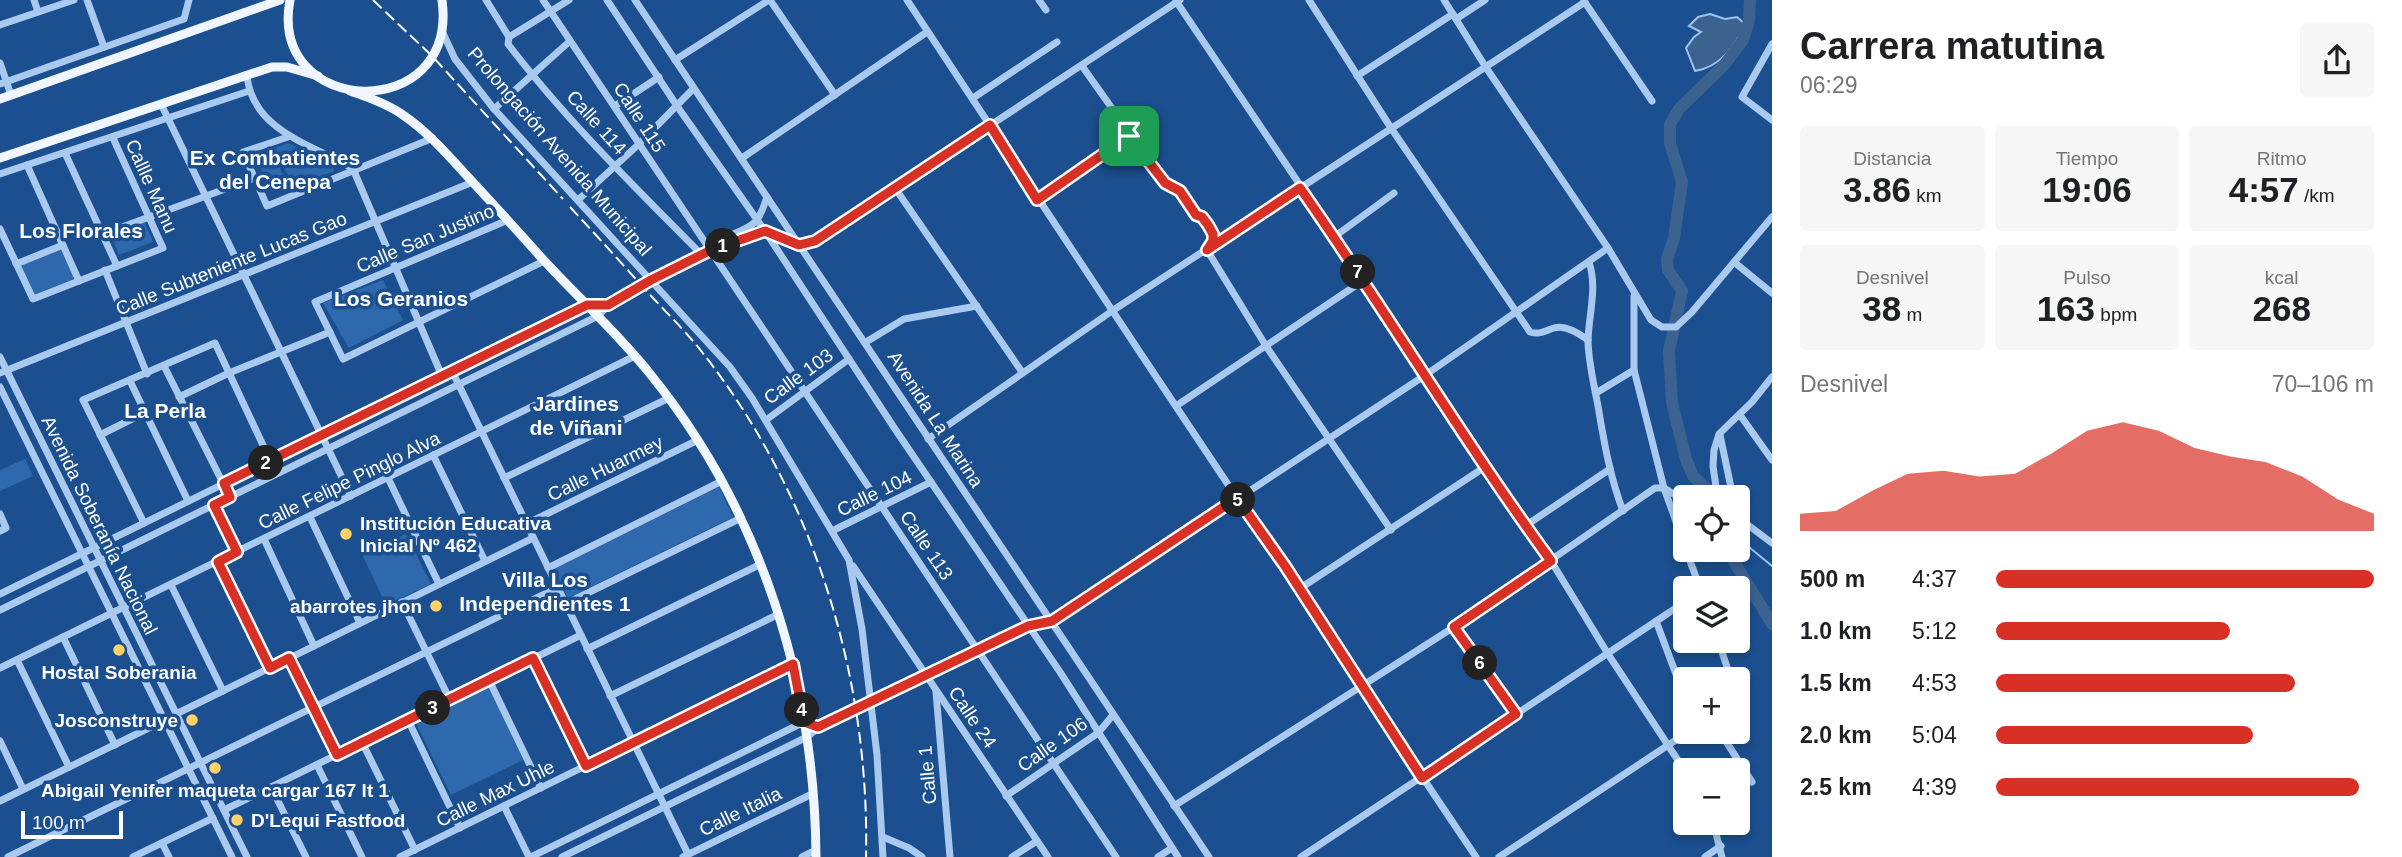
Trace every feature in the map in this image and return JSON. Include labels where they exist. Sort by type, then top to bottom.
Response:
[{"type":"main road","points":[[0,99],[280,0]]},
{"type":"main road","name":"Prolongación Avenida Municipal","points":[[290,0],[289,22],[293,40],[300,56],[318,76],[402,114],[433,138],[544,261],[635,356],[698,440],[741,518],[779,614],[793,664],[807,737],[816,854]]},
{"type":"main road","name":"Prolongación Avenida Municipal","points":[[350,91],[377,92],[395,87],[411,78],[430,59],[442,31],[442,0]]},
{"type":"main road","points":[[0,158],[272,67],[287,67],[318,76]]},
{"type":"street","points":[[34,0],[38,12]]},
{"type":"street","points":[[0,25],[74,0]]},
{"type":"street","points":[[87,0],[104,47]]},
{"type":"street","points":[[189,0],[184,19],[191,32]]},
{"type":"street","name":"Calle 114","points":[[486,0],[509,37],[508,44],[532,75],[615,167],[706,253]]},
{"type":"street","name":"Calle 115","points":[[543,0],[615,106],[706,253]]},
{"type":"street","points":[[509,37],[569,0]]},
{"type":"street","name":"Avenida La Marina","points":[[607,0],[765,231],[1178,857]]},
{"type":"street","name":"Avenida La Marina","points":[[635,0],[1209,857]]},
{"type":"street","points":[[675,60],[769,0],[835,94]]},
{"type":"street","points":[[907,0],[1037,200],[1476,857]]},
{"type":"street","points":[[1039,0],[1045,10]]},
{"type":"street","points":[[1309,0],[1391,128],[1530,332],[1535,334],[1565,328],[1588,340]]},
{"type":"street","points":[[1444,0],[1485,66],[1608,248],[1651,320],[1662,327],[1676,327],[1692,312],[1772,217]]},
{"type":"street","points":[[1357,76],[1485,0]]},
{"type":"street","points":[[0,610],[598,316],[608,305],[706,253],[765,231],[799,245],[815,241],[1178,1],[1300,188],[1364,280],[1424,376],[1551,561],[1608,654],[1677,758]]},
{"type":"street","points":[[928,439],[1112,311],[1584,1],[1652,101]]},
{"type":"street","points":[[3,83],[184,19]]},
{"type":"street","name":"Prolongación Avenida Municipal","points":[[442,31],[454,59],[494,108],[730,367],[766,420],[849,560],[862,629],[871,700],[880,782],[883,857]]},
{"type":"street","points":[[742,158],[928,32]]},
{"type":"street","points":[[494,108],[570,41]]},
{"type":"street","points":[[972,98],[1057,42]]},
{"type":"street","points":[[1772,44],[1742,97],[1772,120]]},
{"type":"street","points":[[0,63],[3,83],[11,95]]},
{"type":"street","points":[[1082,66],[1129,136],[1165,183],[1180,191],[1196,215],[1202,217],[1208,225],[1213,241],[1207,250]]},
{"type":"street","points":[[247,76],[248,91],[256,104],[288,137],[353,169],[442,376]]},
{"type":"street","points":[[615,106],[659,77]]},
{"type":"street","points":[[578,200],[693,89]]},
{"type":"street","points":[[0,174],[248,91]]},
{"type":"street","points":[[161,104],[351,496]]},
{"type":"street","points":[[1037,200],[1129,136]]},
{"type":"street","points":[[288,137],[243,152],[267,206],[433,138]]},
{"type":"street","name":"Callle Manu","points":[[113,138],[163,247],[117,266]]},
{"type":"street","points":[[0,229],[33,299],[117,266],[65,153]]},
{"type":"street","points":[[27,165],[79,281]]},
{"type":"street","points":[[103,234],[255,178]]},
{"type":"street","name":"Calle Subteniente Lucas Gao","points":[[3,372],[473,182]]},
{"type":"street","points":[[895,188],[1022,372]]},
{"type":"street","points":[[1334,237],[1394,193]]},
{"type":"street","points":[[706,253],[719,240],[757,220],[767,197]]},
{"type":"street","name":"Calle San Justino","points":[[330,332],[315,302],[508,220]]},
{"type":"street","points":[[16,264],[63,244]]},
{"type":"street","points":[[562,857],[807,737],[818,727],[871,700],[1028,626],[1052,621],[1424,376],[1608,248]]},
{"type":"street","points":[[1207,250],[1266,346],[1391,530]]},
{"type":"street","name":"Calle 113","points":[[706,253],[805,390],[1116,857]]},
{"type":"street","points":[[179,397],[229,373],[330,332],[343,359],[544,261]]},
{"type":"street","points":[[1589,262],[1592,271],[1592,313],[1588,340],[1610,469],[1623,511]]},
{"type":"street","points":[[1734,262],[1772,293]]},
{"type":"street","points":[[106,270],[147,374]]},
{"type":"street","points":[[1176,406],[1364,280]]},
{"type":"street","points":[[1634,295],[1634,370],[1664,488],[1673,513]]},
{"type":"street","points":[[0,594],[587,305],[608,305]]},
{"type":"street","points":[[866,342],[904,319],[977,306]]},
{"type":"street","points":[[144,523],[83,400],[215,344],[271,460]]},
{"type":"street","name":"Calle Felipe Pinglo Alva","points":[[0,668],[635,356]]},
{"type":"street","name":"Avenida Soberanía Nacional","points":[[0,357],[3,372],[50,459],[247,857]]},
{"type":"street","name":"Calle 103","points":[[766,420],[849,359]]},
{"type":"street","points":[[164,366],[230,497]]},
{"type":"street","points":[[1596,393],[1634,370]]},
{"type":"street","points":[[452,371],[659,794],[685,856]]},
{"type":"street","points":[[1716,485],[1714,450],[1719,434],[1740,415],[1772,377]]},
{"type":"street","points":[[130,381],[188,501]]},
{"type":"street","name":"Avenida Soberanía Nacional","points":[[0,387],[232,857]]},
{"type":"street","points":[[503,478],[669,398]]},
{"type":"street","points":[[100,435],[144,413]]},
{"type":"street","points":[[1740,415],[1772,460]]},
{"type":"street","points":[[1719,434],[1730,485]]},
{"type":"street","name":"Calle Huarmey","points":[[526,524],[698,440]]},
{"type":"street","points":[[433,455],[485,561]]},
{"type":"street","points":[[38,464],[50,459]]},
{"type":"street","points":[[1299,589],[1485,467]]},
{"type":"street","points":[[1525,526],[1610,469]]},
{"type":"street","points":[[388,478],[439,584]]},
{"type":"street","points":[[548,568],[722,481]]},
{"type":"street","name":"Calle 104","points":[[832,531],[931,482]]},
{"type":"street","points":[[1174,806],[1454,627],[1655,488],[1664,488],[1673,494]]},
{"type":"street","points":[[214,505],[237,552]]},
{"type":"street","points":[[0,514],[6,528],[0,531]]},
{"type":"street","points":[[310,517],[360,623]]},
{"type":"street","points":[[565,604],[741,518]]},
{"type":"street","points":[[1750,527],[1772,543]]},
{"type":"street","points":[[176,714],[533,538]]},
{"type":"street","points":[[264,539],[314,646]]},
{"type":"street","name":"Calle 24","points":[[849,560],[1048,857]]},
{"type":"street","points":[[218,562],[270,668]]},
{"type":"street","points":[[587,649],[761,564]]},
{"type":"street","points":[[171,585],[223,691]]},
{"type":"street","points":[[8,857],[557,588]]},
{"type":"street","points":[[402,603],[450,699]]},
{"type":"street","points":[[1301,857],[1673,610]]},
{"type":"street","points":[[610,696],[779,614]]},
{"type":"street","points":[[1656,621],[1673,667]]},
{"type":"street","points":[[1454,627],[1516,714]]},
{"type":"street","points":[[224,810],[581,635]]},
{"type":"street","points":[[63,637],[115,745]]},
{"type":"street","points":[[289,658],[337,755]]},
{"type":"street","points":[[533,658],[586,766]]},
{"type":"street","points":[[17,660],[69,767]]},
{"type":"street","name":"Calle Max Uhle","points":[[400,857],[793,664]]},
{"type":"street","points":[[489,680],[541,788]]},
{"type":"street","name":"Calle 1","points":[[936,691],[950,857]]},
{"type":"street","name":"Calle 106","points":[[1006,796],[1098,733],[1114,715]]},
{"type":"street","points":[[0,801],[165,720]]},
{"type":"street","points":[[408,720],[460,828]]},
{"type":"street","points":[[504,806],[530,857],[804,722],[818,727]]},
{"type":"street","points":[[0,741],[23,789]]},
{"type":"street","points":[[1499,857],[1673,741]]},
{"type":"street","points":[[362,743],[415,850]]},
{"type":"street","points":[[1728,744],[1752,782]]},
{"type":"street","points":[[317,765],[362,857]]},
{"type":"street","points":[[271,787],[306,857]]},
{"type":"street","name":"Calle Italia","points":[[685,856],[811,794]]},
{"type":"street","points":[[133,857],[213,818]]},
{"type":"street","points":[[1717,835],[1722,857]]},
{"type":"street","points":[[883,837],[922,857]]},
{"type":"street","points":[[1012,857],[1037,841]]},
{"type":"street","points":[[162,843],[169,857]]},
{"type":"street","points":[[1705,857],[1721,846]]},
{"type":"street","points":[[1158,857],[1172,848]]},
{"type":"street","points":[[802,857],[816,854]]},
{"type":"shaded area","points":[[1710,14],[1725,19],[1737,17],[1746,25],[1731,48],[1719,60],[1695,71],[1686,48],[1701,32],[1689,26],[1698,17]]},
{"type":"shaded area","points":[[288,143],[334,165],[334,171],[294,188],[275,148]]},
{"type":"shaded area","points":[[274,156],[288,185],[272,192],[258,163]]},
{"type":"shaded area","points":[[144,221],[153,242],[119,255],[111,234]]},
{"type":"shaded area","points":[[60,248],[73,279],[35,294],[31,293],[20,264]]},
{"type":"shaded area","points":[[383,280],[403,320],[349,348],[323,303]]},
{"type":"shaded area","points":[[25,459],[33,476],[0,491],[0,470]]},
{"type":"shaded area","points":[[719,487],[733,517],[568,598],[554,569]]},
{"type":"shaded area","points":[[406,534],[431,584],[386,605],[362,554]]},
{"type":"shaded area","points":[[489,686],[523,760],[451,795],[415,721]]},
{"type":"waterway","points":[[1702,485],[1693,476],[1686,459],[1672,403],[1669,351],[1682,291],[1668,270],[1667,259],[1674,238],[1682,182],[1670,143],[1670,124],[1679,109],[1725,64],[1743,40],[1749,21],[1750,0]]},
{"type":"waterway","points":[[1750,548],[1772,566]]},
{"type":"waterway","points":[[1734,562],[1772,624]]},
{"type":"railway","points":[[373,0],[432,56],[563,199]]},
{"type":"railway","points":[[570,207],[702,352],[741,407],[775,466],[804,527],[828,591],[845,656],[858,723],[865,790],[866,857]]},
{"type":"place","name":"Institución Educativa Inicial Nº 462","points":[[346,534]]},
{"type":"place","name":"abarrotes jhon","points":[[436,606]]},
{"type":"place","name":"Hostal Soberania","points":[[119,650]]},
{"type":"place","name":"Josconstruye","points":[[192,720]]},
{"type":"place","name":"Abigail Yenifer maqueta cargar 167 lt 1","points":[[215,768]]},
{"type":"place","name":"D'Lequi Fastfood","points":[[237,820]]},
{"type":"district","name":"Ex Combatientes del Cenepa","points":[[275,170]]},
{"type":"district","name":"Los Florales","points":[[81,231]]},
{"type":"district","name":"Los Geranios","points":[[401,299]]},
{"type":"district","name":"La Perla","points":[[165,411]]},
{"type":"district","name":"Jardines de Viñani","points":[[576,416]]},
{"type":"district","name":"Villa Los Independientes 1","points":[[545,592]]},
{"type":"route","points":[[990,125],[1037,200],[1129,136],[1165,183],[1180,191],[1196,215],[1202,217],[1208,225],[1213,241],[1207,250],[1300,188],[1364,280],[1485,467],[1551,561],[1454,627],[1516,714],[1422,778],[1285,566],[1237,498],[1052,621],[1028,626],[818,727],[804,722],[793,664],[586,766],[533,658],[337,755],[289,658],[270,668],[218,562],[237,552],[214,505],[230,497],[224,483],[587,305],[608,305],[709,251],[765,231],[799,245],[815,241],[990,125]]}]
